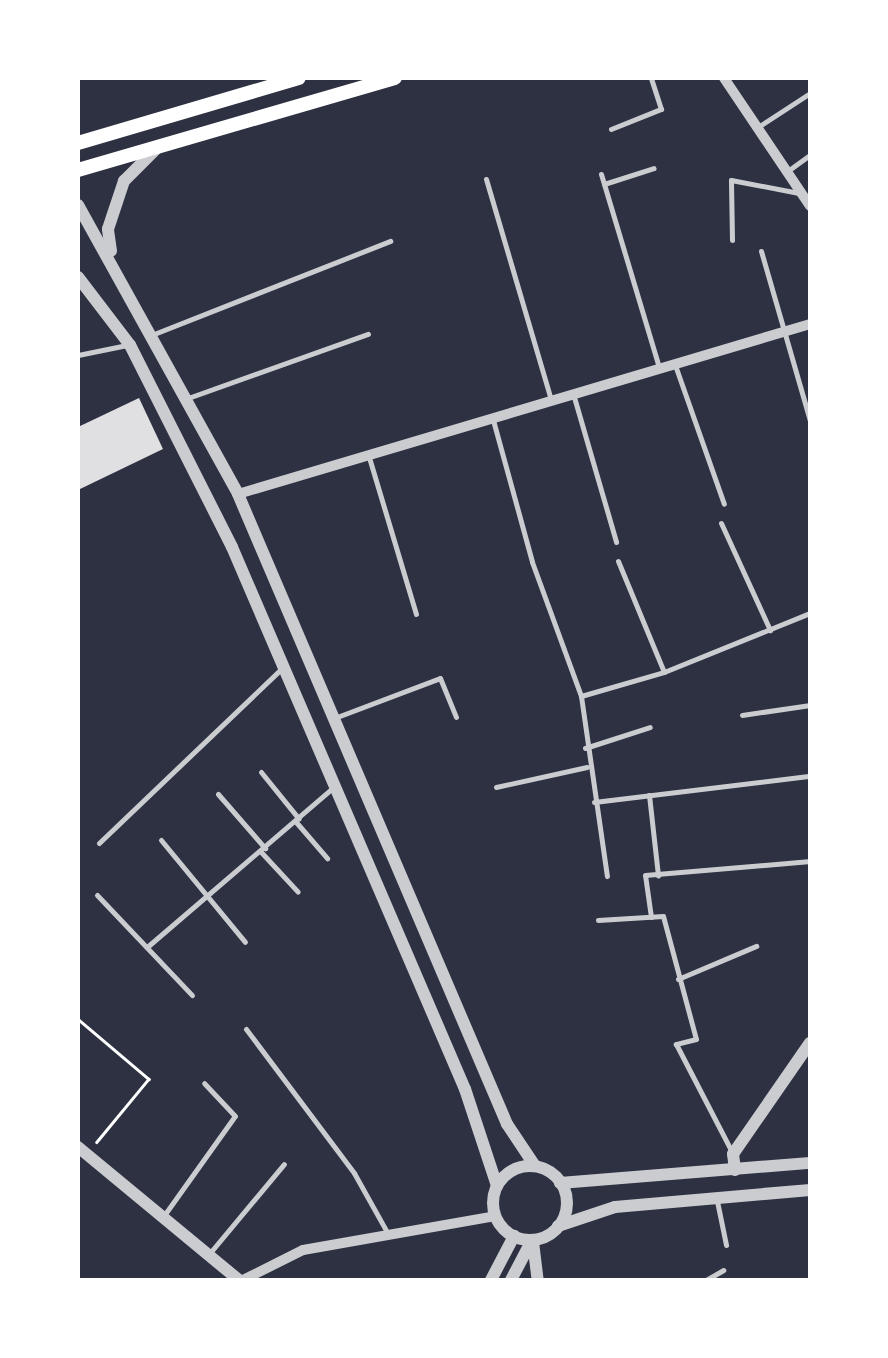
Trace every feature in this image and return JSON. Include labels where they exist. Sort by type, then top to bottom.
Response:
[{"type":"main road","points":[[78,144],[299,78]]},
{"type":"main road","points":[[78,170],[395,78]]},
{"type":"main road","points":[[128,128],[126,146],[134,153]]},
{"type":"street","points":[[724,78],[761,125],[810,206]]},
{"type":"street","points":[[112,259],[108,230],[124,181],[157,148]]},
{"type":"street","points":[[78,205],[154,334],[238,494],[507,1124],[536,1166],[560,1183],[566,1205],[558,1226]]},
{"type":"street","points":[[78,278],[130,345],[192,462],[483,1132],[497,1186],[495,1216],[514,1236],[532,1240]]},
{"type":"street","points":[[238,494],[674,361],[810,324]]},
{"type":"street","points":[[130,345],[138,331],[154,334]]},
{"type":"street","points":[[736,1170],[733,1154],[810,1042]]},
{"type":"street","points":[[82,1151],[160,1220],[241,1280],[303,1250],[495,1216]]},
{"type":"street","points":[[560,1183],[810,1163]]},
{"type":"street","points":[[497,1186],[513,1170],[536,1166]]},
{"type":"street","points":[[511,1280],[532,1240],[558,1226],[614,1207],[810,1190]]},
{"type":"street","points":[[491,1280],[514,1236]]},
{"type":"street","points":[[532,1240],[538,1280]]},
{"type":"lane","points":[[610,129],[661,109],[651,78]]},
{"type":"lane","points":[[761,125],[810,93]]},
{"type":"lane","points":[[786,172],[810,155]]},
{"type":"lane","points":[[604,184],[654,168]]},
{"type":"lane","points":[[601,174],[660,368]]},
{"type":"lane","points":[[486,179],[551,400]]},
{"type":"lane","points":[[732,240],[731,180],[802,194]]},
{"type":"lane","points":[[154,334],[390,241]]},
{"type":"lane","points":[[761,251],[810,421]]},
{"type":"lane","points":[[188,398],[368,334]]},
{"type":"lane","points":[[78,356],[130,345]]},
{"type":"lane","points":[[674,361],[724,504]]},
{"type":"lane","points":[[573,394],[616,542]]},
{"type":"lane","points":[[492,417],[532,562],[581,696],[587,768],[607,876]]},
{"type":"lane","points":[[368,454],[416,614]]},
{"type":"lane","points":[[721,522],[770,630]]},
{"type":"lane","points":[[618,561],[664,672]]},
{"type":"lane","points":[[581,696],[664,672],[810,613]]},
{"type":"lane","points":[[99,843],[284,667]]},
{"type":"lane","points":[[334,718],[440,678],[456,718]]},
{"type":"lane","points":[[742,716],[810,705]]},
{"type":"lane","points":[[586,748],[650,727]]},
{"type":"lane","points":[[496,786],[587,768]]},
{"type":"lane","points":[[262,772],[327,858]]},
{"type":"lane","points":[[594,802],[810,776]]},
{"type":"lane","points":[[147,946],[335,786]]},
{"type":"lane","points":[[218,794],[298,892]]},
{"type":"lane","points":[[649,796],[658,875]]},
{"type":"lane","points":[[161,840],[245,942]]},
{"type":"lane","points":[[651,917],[645,875],[810,860]]},
{"type":"lane","points":[[97,894],[192,995]]},
{"type":"lane","points":[[598,920],[663,916],[696,1039],[676,1044],[733,1154]]},
{"type":"lane","points":[[678,980],[756,946]]},
{"type":"lane","points":[[246,1029],[354,1173],[388,1235]]},
{"type":"lane","points":[[160,1220],[236,1116],[204,1083]]},
{"type":"lane","points":[[208,1256],[284,1164]]},
{"type":"lane","points":[[716,1198],[726,1246]]},
{"type":"lane","points":[[706,1280],[723,1270]]},
{"type":"path","points":[[78,1020],[149,1080],[82,1151]]},
{"type":"building","points":[[139,398],[163,449],[78,490],[78,427]]}]
